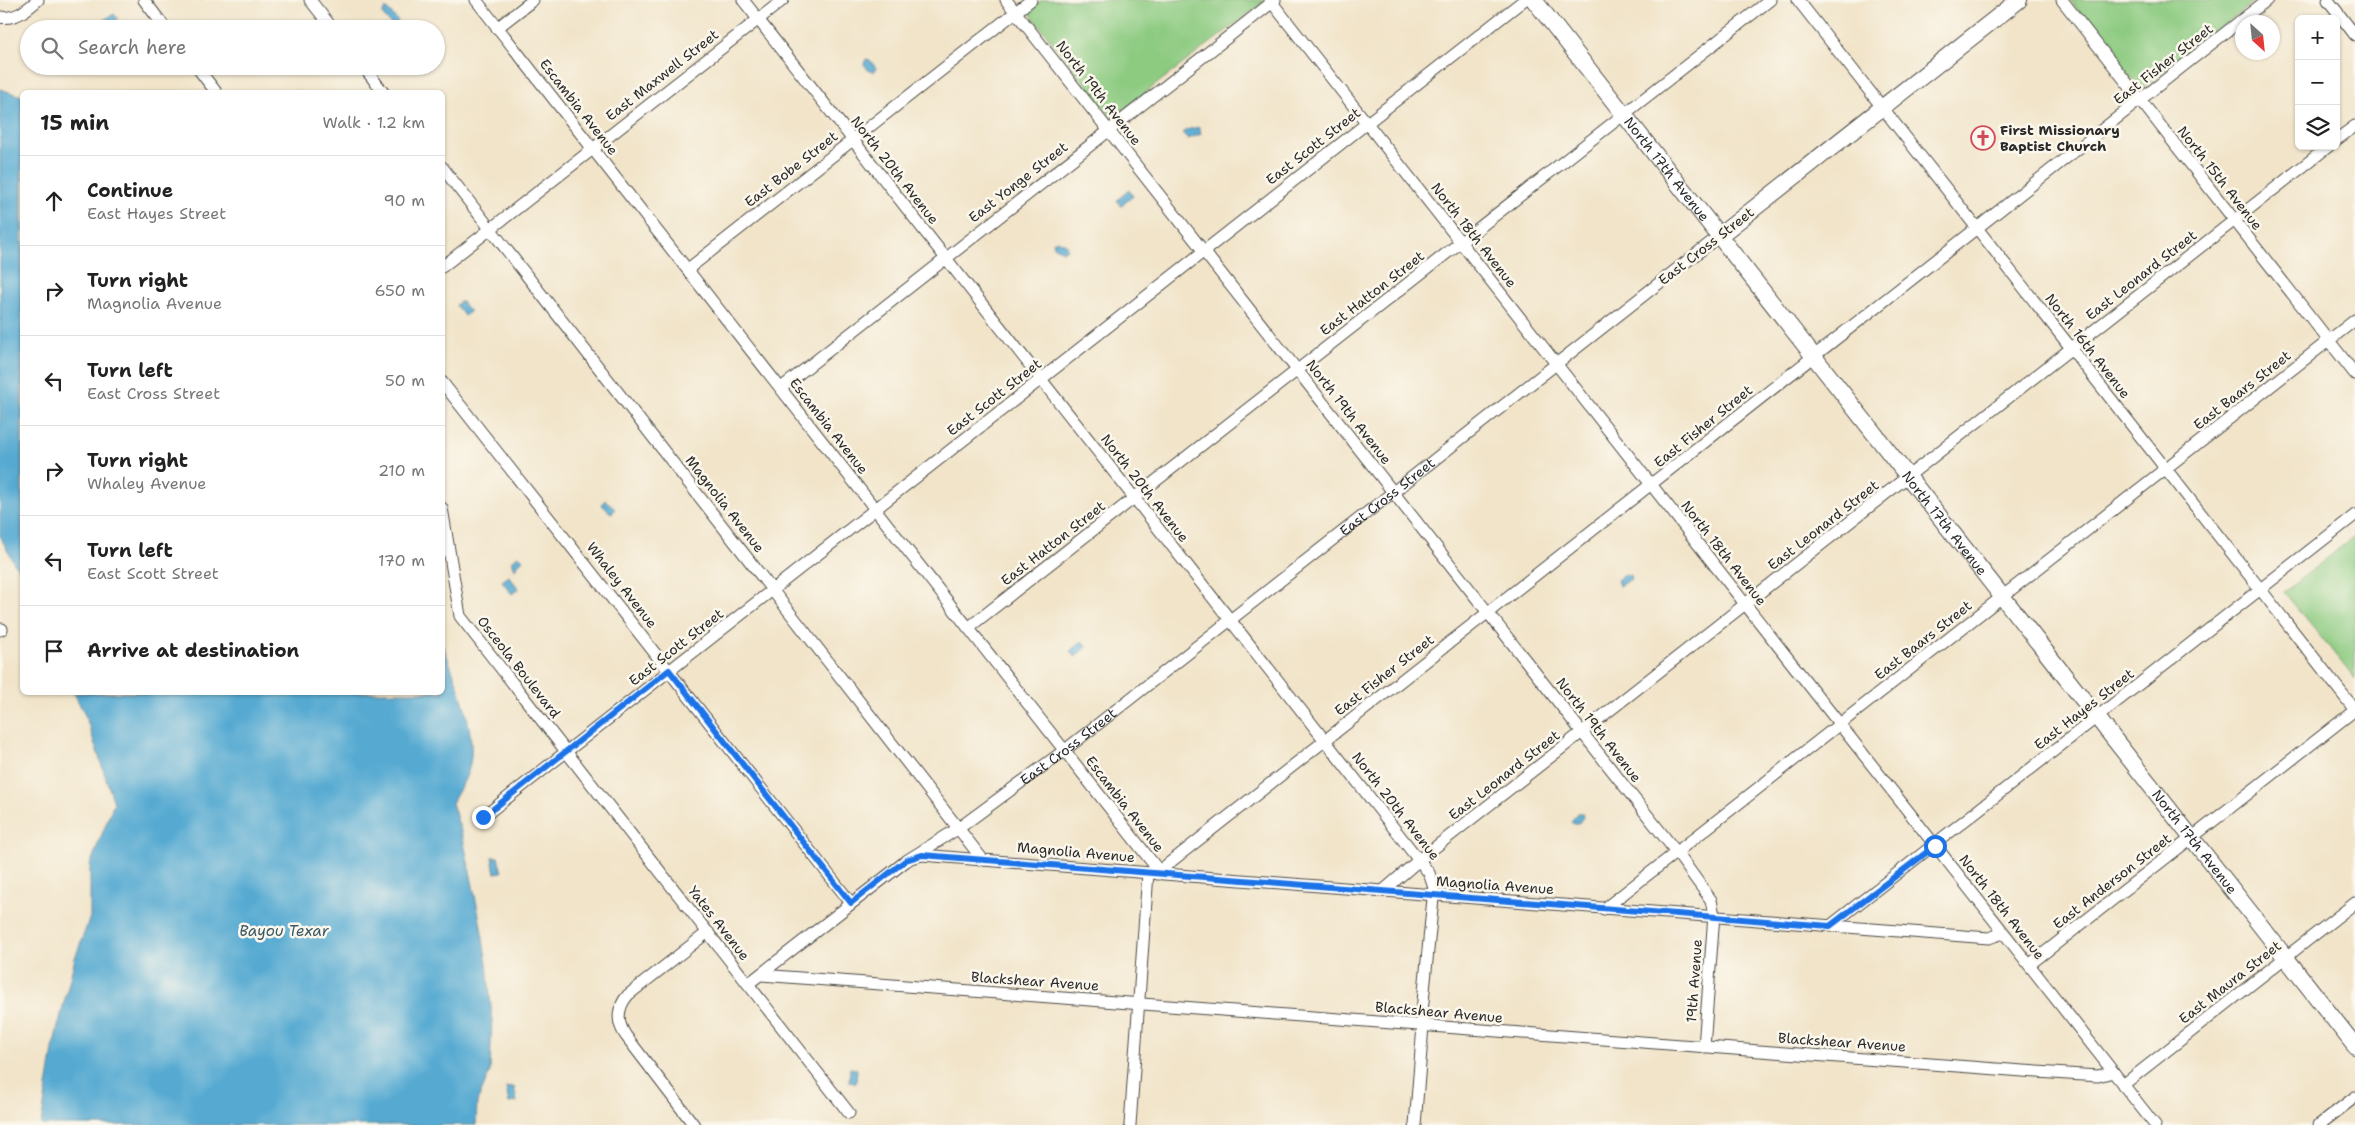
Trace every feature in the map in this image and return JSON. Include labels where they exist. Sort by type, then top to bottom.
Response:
[{"type":"street","points":[[0,17],[13,17],[38,0]]},
{"type":"street","points":[[144,0],[159,20]]},
{"type":"street","points":[[310,0],[326,20]]},
{"type":"street","name":"Escambia Avenue","points":[[476,0],[1064,750],[1155,873],[1139,1004],[1130,1125]]},
{"type":"street","points":[[497,28],[533,0]]},
{"type":"street","name":"North 20th Avenue","points":[[743,0],[1419,860],[1432,880],[1433,896],[1422,1012],[1424,1026],[1415,1125]]},
{"type":"street","name":"East Maxwell Street","points":[[445,265],[783,0]]},
{"type":"street","name":"North 19th Avenue","points":[[1006,0],[1677,853],[1711,900],[1714,917]]},
{"type":"street","name":"East Bobe Street","points":[[688,270],[1031,0]]},
{"type":"street","name":"East Scott Street","points":[[483,817],[1524,0]]},
{"type":"street","name":"North 17th Avenue","points":[[1534,0],[2355,1046]]},
{"type":"street","name":"East Hatton Street","points":[[968,628],[1770,0]]},
{"type":"street","name":"North 16th Avenue","points":[[1798,0],[2355,710]]},
{"type":"street","name":"East Cross Street","points":[[748,984],[906,860],[959,828],[1064,750],[2020,0]]},
{"type":"street","name":"North 15th Avenue","points":[[2062,0],[2355,374]]},
{"type":"street","name":"East Fisher Street","points":[[1155,873],[1651,486],[2267,0]]},
{"type":"street","points":[[2328,0],[2355,35]]},
{"type":"street","name":"North 18th Avenue","points":[[1272,1],[1460,243],[2155,1125]]},
{"type":"street","name":"East Yonge Street","points":[[780,388],[1272,1]]},
{"type":"street","points":[[203,75],[214,90]]},
{"type":"street","points":[[370,75],[381,90]]},
{"type":"street","points":[[2340,137],[2355,126]]},
{"type":"street","name":"East Leonard Street","points":[[1383,891],[1419,860],[2324,150]]},
{"type":"street","name":"Magnolia Avenue","points":[[445,171],[983,860]]},
{"type":"street","name":"East Baars Street","points":[[1604,909],[2355,320]]},
{"type":"street","name":"Whaley Avenue","points":[[445,386],[851,903]]},
{"type":"street","name":"East Hayes Street","points":[[1830,926],[1935,846],[2355,515]]},
{"type":"street","name":"Osceola Boulevard","points":[[445,526],[460,616],[566,752]]},
{"type":"street","name":"East Anderson Street","points":[[2029,966],[2355,710]]},
{"type":"street","name":"Yates Avenue","points":[[566,752],[849,1113]]},
{"type":"street","name":"Magnolia Avenue","points":[[906,860],[922,855],[1989,938],[2003,933]]},
{"type":"street","name":"East Maura Street","points":[[2123,1085],[2355,903]]},
{"type":"street","name":"19th Avenue","points":[[1704,1047],[1714,917]]},
{"type":"street","points":[[694,1125],[626,1036],[619,1024],[619,1016],[623,1001],[628,995],[708,932]]},
{"type":"street","name":"Blackshear Avenue","points":[[761,975],[2098,1076],[2113,1072]]},
{"type":"street","points":[[2319,1125],[2355,1097]]},
{"type":"green space","points":[[1042,0],[1265,1],[1112,118],[1028,11]]},
{"type":"green space","points":[[2070,0],[2256,0],[2235,15],[2141,90]]},
{"type":"green space","points":[[2355,536],[2355,679],[2284,592]]},
{"type":"water","points":[[386,8],[397,20],[387,20],[382,14]]},
{"type":"water","points":[[114,14],[118,19],[117,20],[104,20]]},
{"type":"water","points":[[866,59],[870,60],[876,68],[874,72],[869,71],[864,64]]},
{"type":"water","points":[[0,89],[20,95],[20,569],[15,565],[0,536]]},
{"type":"water","points":[[1199,127],[1201,134],[1188,139],[1182,133],[1186,130]]},
{"type":"water","points":[[1129,190],[1133,196],[1121,206],[1117,200]]},
{"type":"water","points":[[1057,240],[1066,244],[1067,249],[1064,251],[1054,247],[1053,242]]},
{"type":"water","points":[[461,301],[470,312],[464,316],[456,305]]},
{"type":"water","points":[[605,500],[615,509],[612,514],[602,505]]},
{"type":"water","points":[[519,555],[523,559],[515,569],[512,561]]},
{"type":"water","points":[[1625,574],[1630,575],[1631,579],[1619,586],[1617,580]]},
{"type":"water","points":[[509,576],[519,589],[512,594],[502,581]]},
{"type":"water","points":[[1082,641],[1087,647],[1075,657],[1070,651]]},
{"type":"water","name":"Bayou Texar","points":[[445,651],[460,691],[469,725],[471,758],[468,772],[452,803],[463,838],[479,915],[487,963],[492,1018],[490,1072],[477,1102],[476,1125],[41,1125],[54,1043],[75,958],[90,917],[90,865],[114,803],[86,717],[75,695],[445,695]]},
{"type":"water","points":[[1577,813],[1582,813],[1583,817],[1578,824],[1573,824],[1571,822]]},
{"type":"water","points":[[492,857],[498,857],[502,872],[495,873]]},
{"type":"water","points":[[850,1068],[857,1069],[856,1083],[849,1082]]},
{"type":"water","points":[[514,1087],[517,1102],[509,1103],[506,1088]]},
{"type":"place","name":"First Missionary Baptist Church","points":[[1983,138]]},
{"type":"route","points":[[483,817],[669,670],[851,903],[906,860],[922,855],[1830,926],[1935,846]]}]
